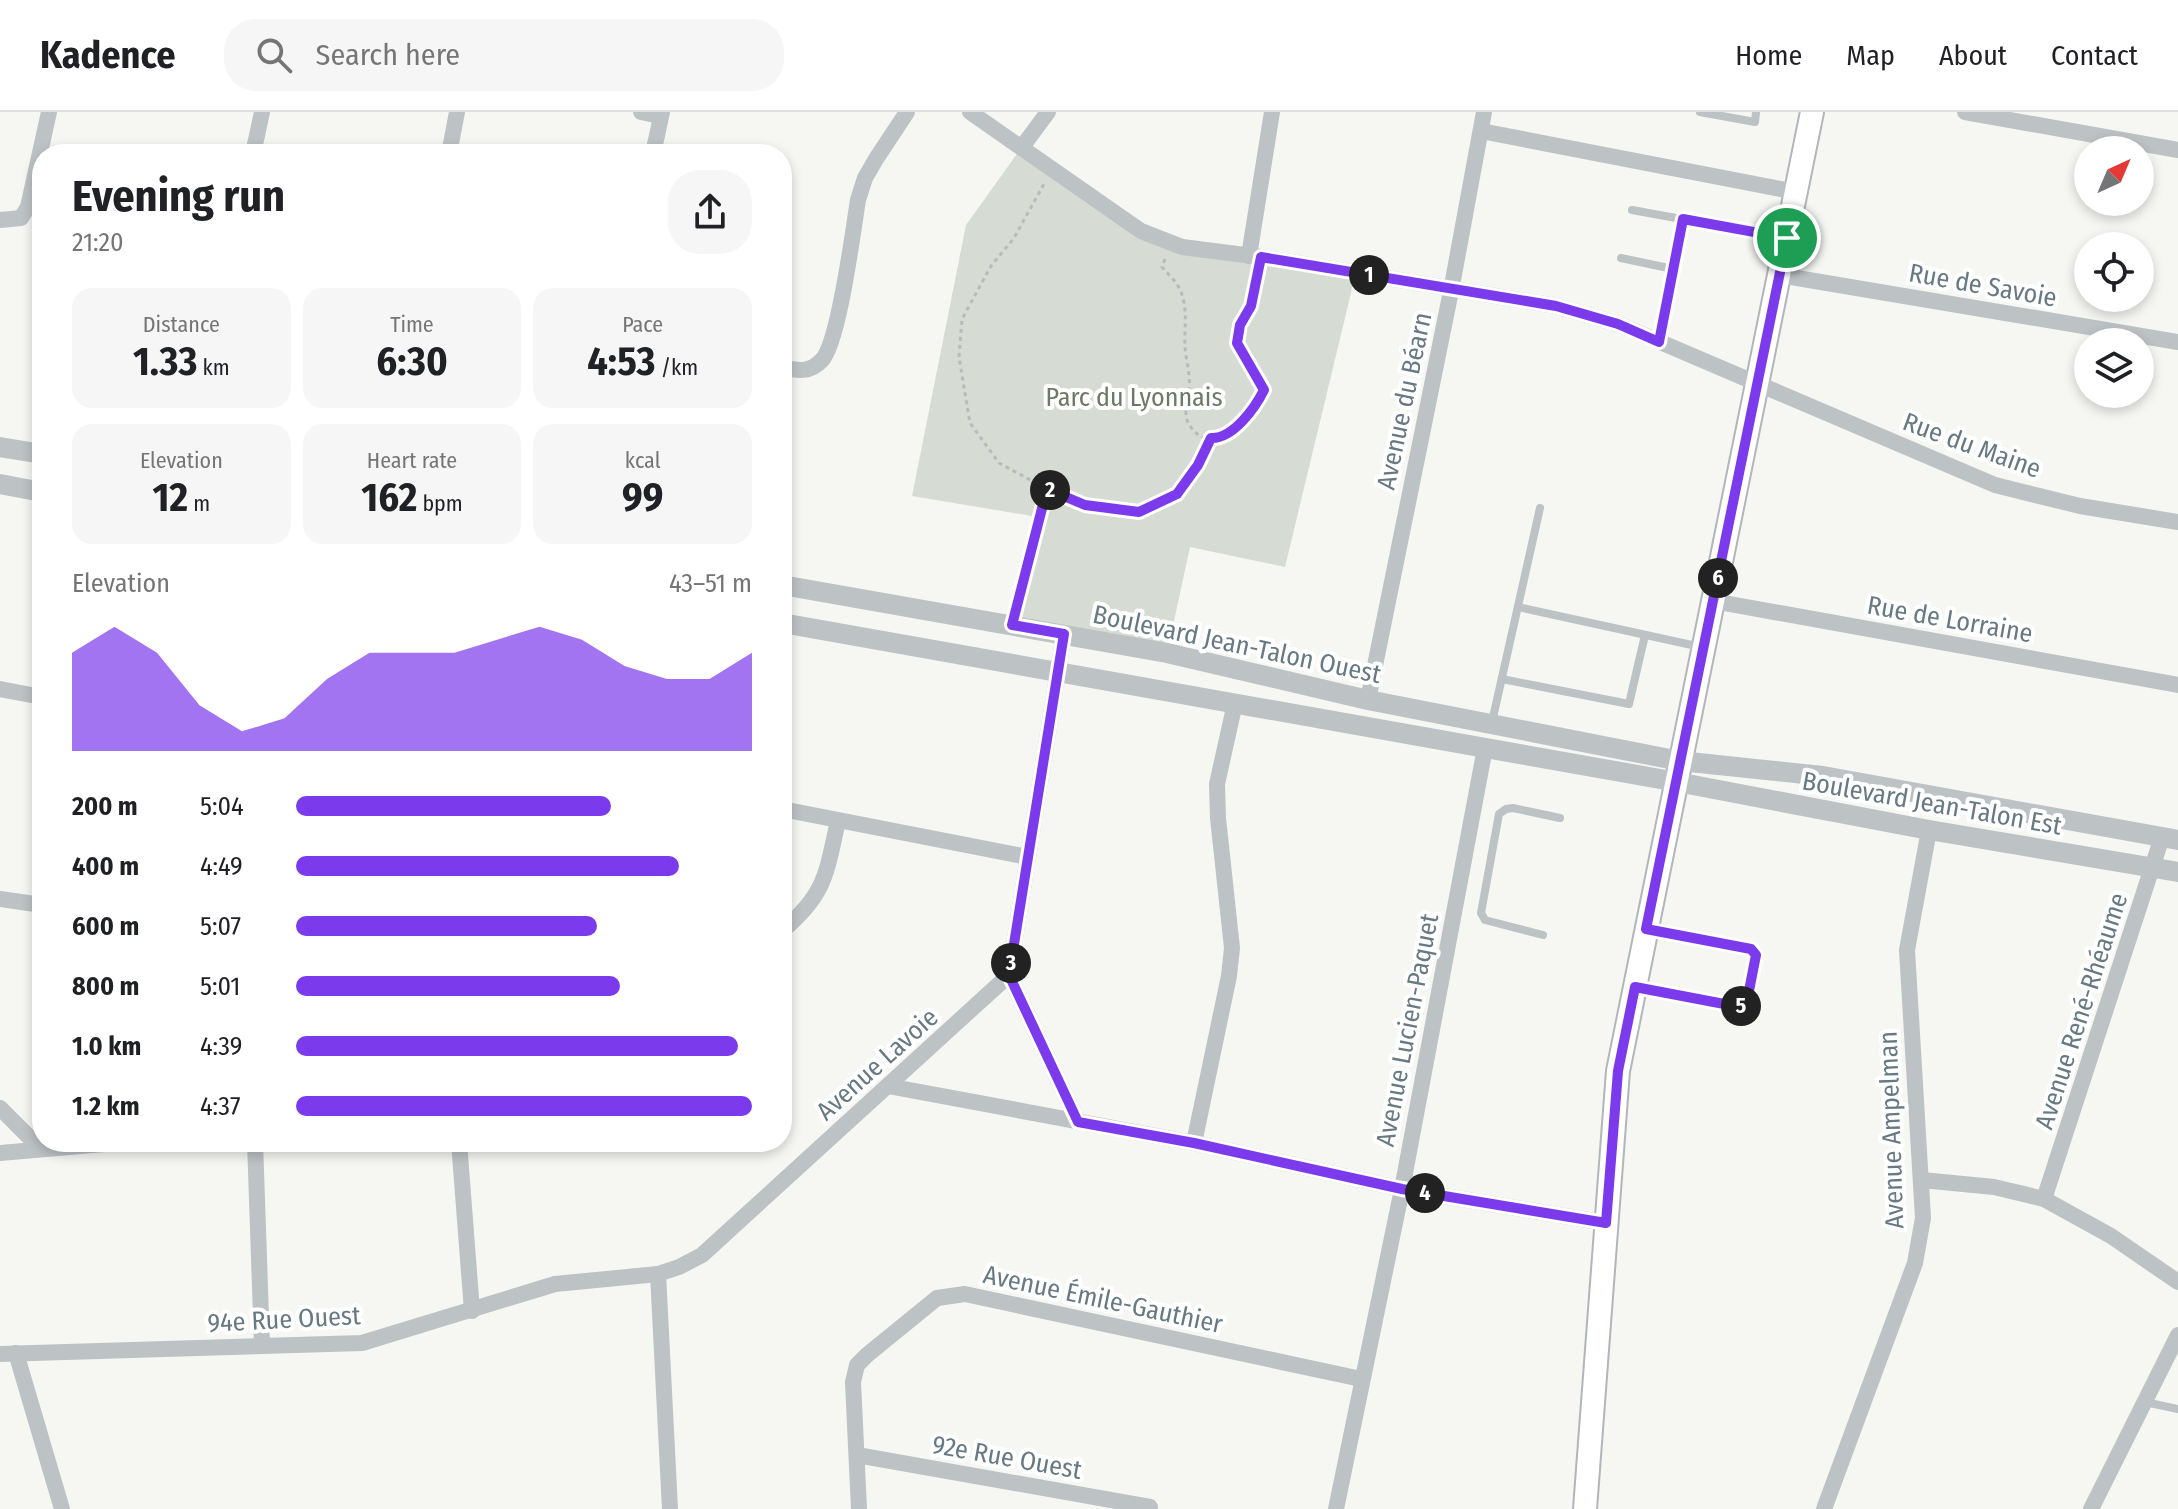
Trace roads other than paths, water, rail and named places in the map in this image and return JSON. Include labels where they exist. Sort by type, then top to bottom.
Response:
[{"type":"main road","points":[[1585,1509],[1618,1071],[1812,112]]},
{"type":"street","points":[[42,144],[49,112]]},
{"type":"street","points":[[255,144],[262,112]]},
{"type":"street","points":[[451,144],[457,112]]},
{"type":"street","points":[[641,112],[661,114],[655,144]]},
{"type":"street","points":[[792,369],[801,371],[813,367],[830,348],[858,200],[865,178],[907,112]]},
{"type":"street","name":"Rue du Maine","points":[[970,112],[1141,231],[1182,247],[1255,256],[1451,291],[1556,306],[1618,324],[1995,485],[2080,506],[2178,522]]},
{"type":"street","points":[[1022,147],[1048,112]]},
{"type":"street","points":[[1255,256],[1272,112]]},
{"type":"street","name":"Avenue du Béarn","points":[[1368,700],[1484,112]]},
{"type":"street","points":[[1965,112],[2178,150]]},
{"type":"street","points":[[1481,131],[1796,192]]},
{"type":"street","points":[[0,220],[21,218],[28,207],[32,189]]},
{"type":"street","name":"Rue de Savoie","points":[[1779,275],[2178,342]]},
{"type":"street","points":[[0,447],[32,452]]},
{"type":"street","points":[[0,484],[32,490]]},
{"type":"street","name":"Boulevard Jean-Talon Ouest","points":[[792,587],[1167,653],[1368,700],[1492,723],[1678,772]]},
{"type":"street","name":"Rue de Lorraine","points":[[1713,601],[2178,685]]},
{"type":"street","name":"Boulevard Jean-Talon Ouest","points":[[792,625],[1485,748],[1678,772]]},
{"type":"street","points":[[1064,634],[1009,975],[1078,1122]]},
{"type":"street","points":[[0,689],[32,695]]},
{"type":"street","points":[[1194,1143],[1229,976],[1232,948],[1217,784],[1235,703]]},
{"type":"street","name":"Avenue Lucien-Paquet","points":[[1336,1509],[1402,1189],[1485,748]]},
{"type":"street","name":"Boulevard Jean-Talon Est","points":[[1678,772],[1929,830],[2178,872]]},
{"type":"street","name":"Boulevard Jean-Talon Est","points":[[1678,772],[1823,776],[2170,839]]},
{"type":"street","points":[[792,811],[1028,857]]},
{"type":"street","points":[[792,921],[816,897],[825,881],[838,821]]},
{"type":"street","name":"Avenue Ampelman","points":[[1824,1509],[1915,1263],[1923,1218],[1907,950],[1929,830]]},
{"type":"street","name":"Avenue René-Rhéaume","points":[[2044,1199],[2154,868],[2170,839]]},
{"type":"street","points":[[0,899],[32,904]]},
{"type":"street","name":"Avenue Lavoie","points":[[658,1274],[702,1255],[1009,975]]},
{"type":"street","points":[[888,1086],[1194,1143],[1402,1189],[1606,1223]]},
{"type":"street","points":[[0,1108],[32,1140]]},
{"type":"street","points":[[0,1153],[32,1149]]},
{"type":"street","points":[[255,1152],[262,1345]]},
{"type":"street","points":[[460,1152],[472,1311]]},
{"type":"street","points":[[1922,1180],[1994,1187],[2044,1199],[2111,1236],[2178,1282]]},
{"type":"street","points":[[658,1274],[670,1509]]},
{"type":"street","name":"94e Rue Ouest","points":[[8,1354],[362,1343],[555,1284],[658,1274]]},
{"type":"street","name":"Avenue Émile-Gauthier","points":[[859,1509],[853,1382],[857,1365],[937,1298],[965,1294],[1361,1379]]},
{"type":"street","points":[[2091,1509],[2178,1335]]},
{"type":"street","points":[[8,1354],[62,1509]]},
{"type":"street","name":"92e Rue Ouest","points":[[857,1455],[1150,1508]]},
{"type":"lane","points":[[1700,112],[1755,122],[1756,112]]},
{"type":"lane","points":[[1632,210],[1787,238]]},
{"type":"lane","points":[[1659,342],[1683,219]]},
{"type":"lane","points":[[1621,258],[1673,269]]},
{"type":"lane","points":[[1492,723],[1540,508]]},
{"type":"lane","points":[[1518,607],[1703,647]]},
{"type":"lane","points":[[1502,679],[1629,704],[1645,635]]},
{"type":"lane","points":[[1543,935],[1485,920],[1481,913],[1499,814],[1513,808],[1560,818]]},
{"type":"lane","points":[[1635,987],[1740,1007],[1747,1001],[1756,955],[1751,949],[1646,929]]},
{"type":"lane","points":[[2145,1402],[2178,1409]]},
{"type":"park label","name":"Parc du Lyonnais","points":[[1134,397]]}]
